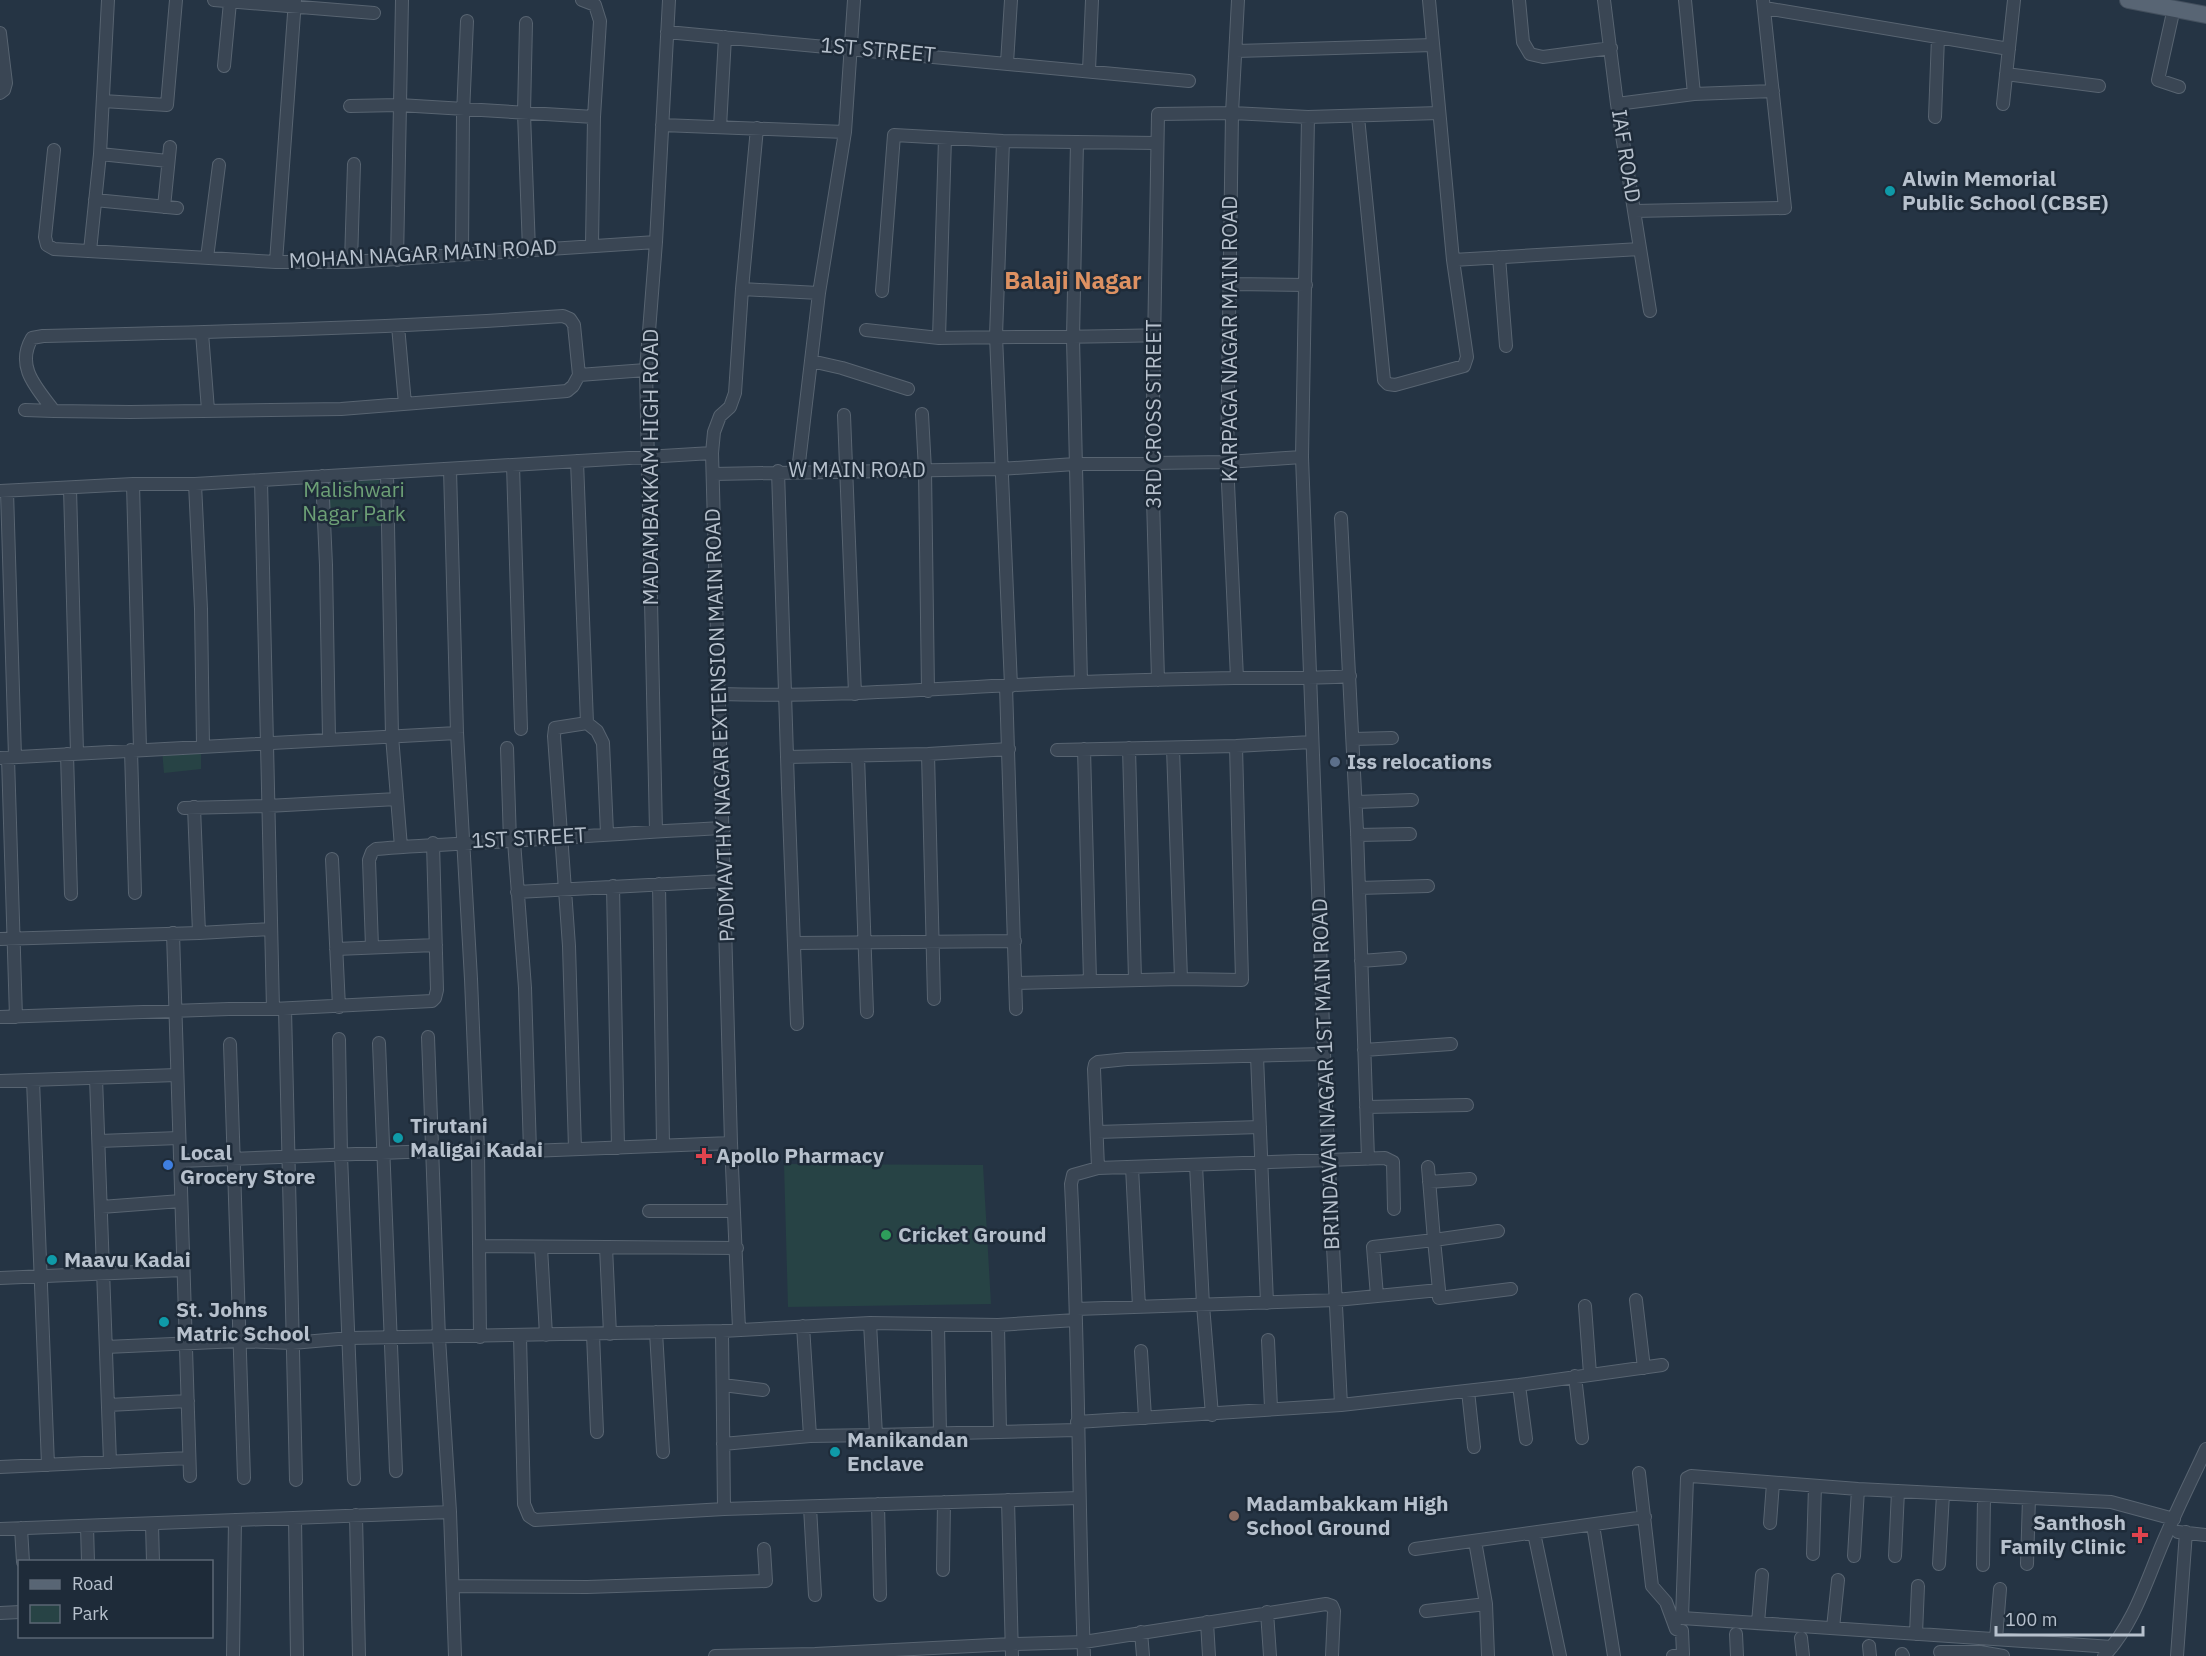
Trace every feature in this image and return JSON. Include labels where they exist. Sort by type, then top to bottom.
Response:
[{"type":"main road","points":[[2128,0],[2206,13]]},
{"type":"street","points":[[90,251],[100,154],[108,0]]},
{"type":"street","points":[[103,100],[172,106],[176,0]]},
{"type":"street","points":[[214,0],[294,4],[374,13]]},
{"type":"street","points":[[397,260],[402,0]]},
{"type":"street","points":[[582,0],[595,5],[600,21],[594,117],[592,245]]},
{"type":"street","name":"MADAMBAKKAM HIGH ROAD","points":[[656,831],[646,370],[656,242],[669,0]]},
{"type":"street","points":[[798,471],[819,293],[845,132],[854,0]]},
{"type":"street","points":[[1007,63],[1011,0]]},
{"type":"street","points":[[1089,70],[1092,0]]},
{"type":"street","name":"KARPAGA NAGAR MAIN ROAD","points":[[1237,678],[1227,462],[1232,113],[1238,0]]},
{"type":"street","points":[[1358,117],[1382,373],[1388,384],[1395,385],[1464,366],[1466,363],[1453,260],[1429,0]]},
{"type":"street","points":[[1520,0],[1523,42],[1530,54],[1543,57],[1611,48]]},
{"type":"street","name":"IAF ROAD","points":[[1604,0],[1617,104],[1650,311]]},
{"type":"street","points":[[1685,0],[1694,94]]},
{"type":"street","points":[[2003,104],[2014,0]]},
{"type":"street","points":[[224,66],[230,2]]},
{"type":"street","points":[[276,262],[294,4]]},
{"type":"street","points":[[1634,211],[1785,208],[1764,4],[2008,49]]},
{"type":"street","points":[[2174,8],[2158,80],[2179,87]]},
{"type":"street","points":[[462,253],[466,21]]},
{"type":"street","points":[[526,23],[524,113],[529,250]]},
{"type":"street","name":"1ST STREET","points":[[667,32],[1190,81]]},
{"type":"street","points":[[0,33],[6,83],[4,90],[0,93]]},
{"type":"street","points":[[720,127],[725,37]]},
{"type":"street","points":[[1935,117],[1938,37]]},
{"type":"street","points":[[1236,51],[1433,45]]},
{"type":"street","points":[[2006,74],[2099,86]]},
{"type":"street","points":[[1617,104],[1694,94],[1773,91]]},
{"type":"street","points":[[350,106],[399,105],[594,117]]},
{"type":"street","points":[[1232,113],[1358,117],[1439,113]]},
{"type":"street","name":"3RD CROSS STREET","points":[[1158,680],[1152,462],[1158,114],[1232,113]]},
{"type":"street","name":"BRINDAVAN NAGAR 1ST MAIN ROAD","points":[[1308,117],[1302,457],[1324,1054],[1341,1405]]},
{"type":"street","points":[[662,125],[845,132]]},
{"type":"street","name":"PADMAVTHY NAGAR EXTENSION MAIN ROAD","points":[[739,1329],[731,1143],[712,453],[714,432],[720,416],[730,407],[735,393],[757,128]]},
{"type":"street","points":[[882,291],[894,135],[1003,141],[1157,143]]},
{"type":"street","points":[[939,338],[945,138]]},
{"type":"street","points":[[1003,141],[996,336],[1016,1009]]},
{"type":"street","points":[[1077,142],[1073,338],[1081,682]]},
{"type":"street","points":[[95,200],[170,207],[168,161],[170,147]]},
{"type":"street","name":"MOHAN NAGAR MAIN ROAD","points":[[54,150],[45,237],[47,245],[54,249],[276,262],[397,260],[462,253],[656,242]]},
{"type":"street","points":[[100,154],[168,161]]},
{"type":"street","points":[[351,261],[354,164]]},
{"type":"street","points":[[207,258],[219,165]]},
{"type":"street","points":[[1453,260],[1640,249]]},
{"type":"street","points":[[1499,257],[1506,346]]},
{"type":"street","points":[[1230,284],[1306,285]]},
{"type":"street","points":[[742,289],[819,293]]},
{"type":"street","points":[[25,411],[130,412],[341,409],[567,391],[579,375],[574,325],[570,319],[563,316],[398,326],[33,338],[26,349],[26,365],[34,386],[54,411]]},
{"type":"street","points":[[398,326],[405,404]]},
{"type":"street","points":[[866,330],[939,338],[996,336],[1073,338],[1154,335]]},
{"type":"street","points":[[202,333],[208,410]]},
{"type":"street","points":[[811,361],[908,389]]},
{"type":"street","points":[[579,375],[646,370]]},
{"type":"street","points":[[921,414],[925,470],[928,691]]},
{"type":"street","points":[[844,416],[855,694]]},
{"type":"street","points":[[16,1017],[3,491],[133,484],[195,484],[712,453]]},
{"type":"street","name":"W MAIN ROAD","points":[[713,474],[778,471],[1000,469],[1075,464],[1227,462],[1302,457]]},
{"type":"street","points":[[577,461],[587,723]]},
{"type":"street","points":[[513,465],[522,729]]},
{"type":"street","points":[[450,469],[457,732],[478,1150],[481,1246],[480,1336]]},
{"type":"street","points":[[778,471],[797,1024]]},
{"type":"street","points":[[387,473],[392,736],[401,847]]},
{"type":"street","points":[[322,477],[329,739]]},
{"type":"street","points":[[261,480],[270,928],[279,1009],[288,1157],[296,1480]]},
{"type":"street","points":[[133,484],[135,893]]},
{"type":"street","points":[[195,484],[201,609],[203,746]]},
{"type":"street","points":[[70,488],[71,894]]},
{"type":"street","points":[[1341,518],[1356,802],[1368,1159]]},
{"type":"street","points":[[720,694],[786,696],[1081,682],[1237,678],[1310,679],[1350,676]]},
{"type":"street","points":[[575,1149],[569,946],[560,837],[555,728],[587,723],[597,731],[603,743],[607,833]]},
{"type":"street","points":[[8,758],[457,732]]},
{"type":"street","points":[[1353,739],[1392,738]]},
{"type":"street","points":[[1057,750],[1312,742]]},
{"type":"street","points":[[1016,983],[1181,979],[1242,980],[1236,746]]},
{"type":"street","points":[[507,748],[512,841],[525,988],[530,1151]]},
{"type":"street","points":[[1129,748],[1135,980]]},
{"type":"street","points":[[1173,748],[1181,979]]},
{"type":"street","points":[[787,757],[928,754],[1009,749]]},
{"type":"street","points":[[1084,749],[1090,981]]},
{"type":"street","points":[[928,754],[934,999]]},
{"type":"street","points":[[858,756],[867,1012]]},
{"type":"street","points":[[199,933],[189,808],[397,799]]},
{"type":"street","points":[[1356,802],[1412,800]]},
{"type":"street","points":[[656,831],[724,828]]},
{"type":"street","name":"1ST STREET","points":[[372,947],[369,856],[376,849],[434,843],[512,841],[656,831]]},
{"type":"street","points":[[1357,835],[1410,834]]},
{"type":"street","points":[[0,1017],[339,1007],[432,1001],[437,990],[434,843]]},
{"type":"street","points":[[332,859],[339,1007]]},
{"type":"street","points":[[517,892],[724,881]]},
{"type":"street","points":[[659,884],[663,1146]]},
{"type":"street","points":[[613,886],[618,1148]]},
{"type":"street","points":[[1359,888],[1428,886]]},
{"type":"street","points":[[0,939],[199,933],[270,928]]},
{"type":"street","points":[[173,933],[190,1476]]},
{"type":"street","points":[[795,943],[1015,941]]},
{"type":"street","points":[[336,950],[436,945]]},
{"type":"street","points":[[1361,961],[1400,958]]},
{"type":"street","points":[[428,1037],[439,1338],[450,1512],[455,1656]]},
{"type":"street","points":[[339,1039],[341,1155],[354,1479]]},
{"type":"street","points":[[379,1043],[396,1471]]},
{"type":"street","points":[[230,1044],[244,1478]]},
{"type":"street","points":[[1364,1050],[1451,1044]]},
{"type":"street","points":[[1098,1168],[1094,1069],[1098,1062],[1127,1059],[1324,1054]]},
{"type":"street","points":[[1257,1056],[1267,1303]]},
{"type":"street","points":[[0,1081],[177,1075]]},
{"type":"street","points":[[96,1078],[110,1462]]},
{"type":"street","points":[[33,1080],[48,1465]]},
{"type":"street","points":[[1366,1107],[1467,1105]]},
{"type":"street","points":[[1097,1132],[1260,1127]]},
{"type":"street","points":[[99,1141],[179,1138]]},
{"type":"street","points":[[180,1161],[731,1143]]},
{"type":"street","points":[[1084,1656],[1072,1177],[1077,1172],[1098,1168],[1389,1159],[1393,1162],[1394,1209]]},
{"type":"street","points":[[1196,1165],[1203,1305],[1212,1415]]},
{"type":"street","points":[[1132,1167],[1140,1307]]},
{"type":"street","points":[[1428,1167],[1439,1298]]},
{"type":"street","points":[[1429,1182],[1470,1179]]},
{"type":"street","points":[[101,1207],[181,1201]]},
{"type":"street","points":[[649,1211],[734,1211]]},
{"type":"street","points":[[1377,1296],[1373,1247],[1498,1232]]},
{"type":"street","points":[[481,1246],[737,1248]]},
{"type":"street","points":[[541,1246],[546,1335]]},
{"type":"street","points":[[606,1247],[610,1334]]},
{"type":"street","points":[[0,1278],[183,1270]]},
{"type":"street","points":[[106,1347],[239,1341],[292,1343],[350,1338],[722,1331],[870,1323],[998,1325],[1140,1307],[1336,1300],[1377,1296],[1439,1298],[1511,1289]]},
{"type":"street","points":[[1636,1300],[1644,1368]]},
{"type":"street","points":[[1585,1306],[1590,1374]]},
{"type":"street","points":[[870,1323],[876,1435]]},
{"type":"street","points":[[938,1325],[940,1434]]},
{"type":"street","points":[[998,1325],[1000,1432]]},
{"type":"street","points":[[803,1326],[810,1436]]},
{"type":"street","points":[[722,1331],[724,1509]]},
{"type":"street","points":[[656,1332],[663,1452]]},
{"type":"street","points":[[593,1334],[597,1432]]},
{"type":"street","points":[[520,1336],[524,1504],[529,1516],[535,1520],[724,1509],[1079,1498]]},
{"type":"street","points":[[1268,1340],[1270,1408]]},
{"type":"street","points":[[1141,1351],[1145,1418]]},
{"type":"street","points":[[723,1444],[810,1436],[1000,1432],[1145,1418],[1212,1415],[1270,1408],[1341,1405],[1519,1385],[1662,1365]]},
{"type":"street","points":[[1575,1376],[1582,1438]]},
{"type":"street","points":[[723,1385],[763,1390]]},
{"type":"street","points":[[1519,1385],[1526,1439]]},
{"type":"street","points":[[1468,1391],[1474,1447]]},
{"type":"street","points":[[108,1405],[188,1401]]},
{"type":"street","points":[[2174,1519],[2111,1502],[1984,1497],[1691,1476],[1685,1482],[1682,1618],[1996,1639],[2108,1652],[2135,1610],[2168,1531],[2203,1463],[2206,1449]]},
{"type":"street","points":[[0,1467],[189,1458]]},
{"type":"street","points":[[1639,1473],[1652,1586],[1666,1602],[1676,1629],[1682,1631],[1680,1656]]},
{"type":"street","points":[[1770,1523],[1773,1483]]},
{"type":"street","points":[[1813,1554],[1815,1486]]},
{"type":"street","points":[[1854,1556],[1858,1489]]},
{"type":"street","points":[[1895,1556],[1898,1491]]},
{"type":"street","points":[[1939,1564],[1943,1494]]},
{"type":"street","points":[[1983,1565],[1984,1497]]},
{"type":"street","points":[[2027,1564],[2029,1498]]},
{"type":"street","points":[[1008,1500],[1012,1650]]},
{"type":"street","points":[[943,1570],[944,1502]]},
{"type":"street","points":[[878,1504],[880,1595]]},
{"type":"street","points":[[810,1507],[815,1595]]},
{"type":"street","points":[[0,1528],[450,1512]]},
{"type":"street","points":[[356,1515],[359,1656]]},
{"type":"street","points":[[1414,1549],[1645,1517]]},
{"type":"street","points":[[295,1518],[297,1656]]},
{"type":"street","points":[[233,1656],[235,1520]]},
{"type":"street","points":[[152,1524],[153,1560]]},
{"type":"street","points":[[1593,1525],[1614,1656]]},
{"type":"street","points":[[87,1526],[88,1560]]},
{"type":"street","points":[[21,1528],[22,1560]]},
{"type":"street","points":[[2168,1531],[2206,1535]]},
{"type":"street","points":[[2176,1656],[2186,1532]]},
{"type":"street","points":[[1534,1533],[1560,1656]]},
{"type":"street","points":[[1475,1541],[1486,1604],[1488,1656]]},
{"type":"street","points":[[453,1586],[587,1587],[766,1581],[764,1549]]},
{"type":"street","points":[[1758,1623],[1762,1575]]},
{"type":"street","points":[[1833,1628],[1838,1580]]},
{"type":"street","points":[[1916,1634],[1918,1586]]},
{"type":"street","points":[[1996,1639],[2000,1589]]},
{"type":"street","points":[[715,1656],[1012,1650],[1084,1642],[1326,1604],[1332,1606],[1334,1611],[1332,1656]]},
{"type":"street","points":[[1426,1611],[1486,1604]]},
{"type":"street","points":[[0,1613],[18,1612]]},
{"type":"street","points":[[1267,1612],[1270,1656]]},
{"type":"street","points":[[1207,1622],[1209,1656]]},
{"type":"street","points":[[1141,1632],[1143,1656]]},
{"type":"street","points":[[1736,1634],[1737,1656]]},
{"type":"street","points":[[1801,1638],[1803,1656]]},
{"type":"street","points":[[1940,1652],[1955,1654],[1980,1652],[2003,1656]]},
{"type":"green space","name":"Malishwari Nagar Park","points":[[327,476],[379,477],[381,526],[329,528]]},
{"type":"green space","points":[[201,749],[201,769],[164,773],[162,750]]},
{"type":"green space","name":"Cricket Ground","points":[[784,1164],[983,1165],[991,1304],[788,1307]]},
{"type":"place","name":"Alwin Memorial Public School (CBSE)","points":[[1890,191]]},
{"type":"place","name":"Iss relocations","points":[[1335,762]]},
{"type":"place","name":"Tirutani Maligai Kadai","points":[[398,1138]]},
{"type":"place","name":"Apollo Pharmacy","points":[[704,1156]]},
{"type":"place","name":"Local Grocery Store","points":[[168,1165]]},
{"type":"place","name":"Cricket Ground","points":[[886,1235]]},
{"type":"place","name":"Maavu Kadai","points":[[52,1260]]},
{"type":"place","name":"St. Johns Matric School","points":[[164,1322]]},
{"type":"place","name":"Manikandan Enclave","points":[[835,1452]]},
{"type":"place","name":"Madambakkam High School Ground","points":[[1234,1516]]},
{"type":"place","name":"Santhosh Family Clinic","points":[[2140,1535]]},
{"type":"district","name":"Balaji Nagar","points":[[1073,281]]}]
